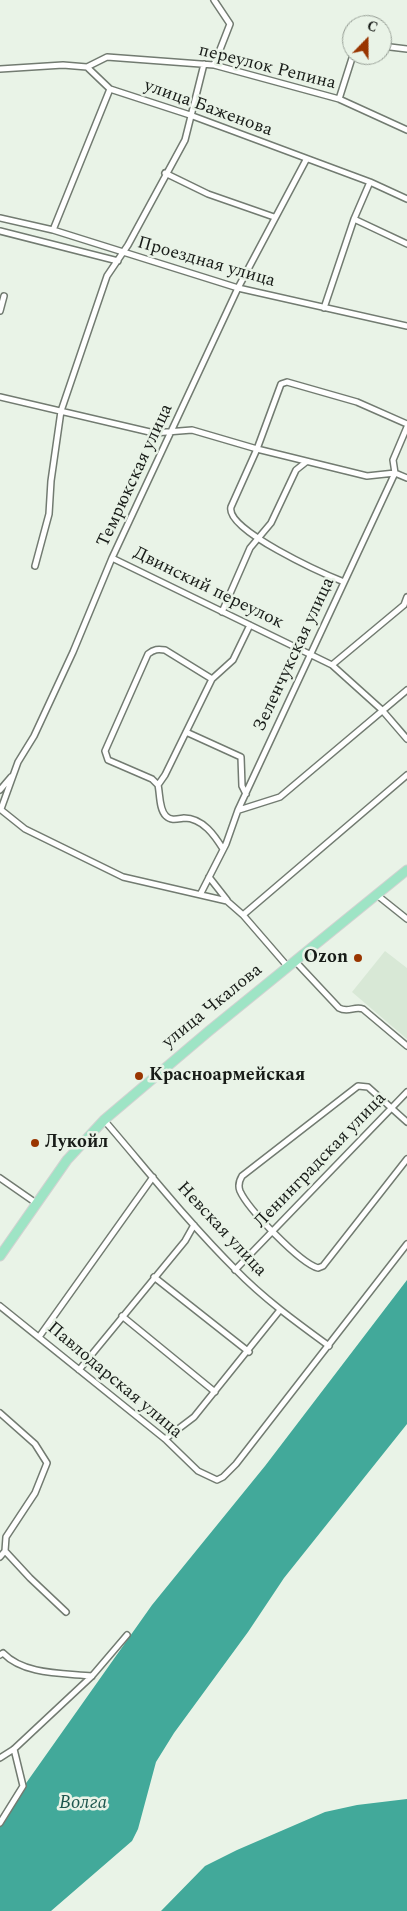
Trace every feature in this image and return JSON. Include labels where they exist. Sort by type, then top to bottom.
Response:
[{"type":"main road","name":"улица Чкалова","points":[[0,1256],[67,1160],[104,1120],[407,870]]},
{"type":"street","points":[[214,0],[230,24],[214,65]]},
{"type":"street","points":[[392,47],[407,49]]},
{"type":"street","name":"переулок Репина","points":[[87,67],[107,57],[214,65],[339,99],[407,130]]},
{"type":"street","points":[[35,566],[49,514],[51,481],[61,411],[107,276],[122,253],[184,140],[204,64]]},
{"type":"street","points":[[339,99],[350,65]]},
{"type":"street","points":[[0,69],[63,66],[87,67]]},
{"type":"street","name":"улица Баженова","points":[[87,67],[110,89],[190,115],[306,160],[370,182],[407,199]]},
{"type":"street","points":[[53,230],[110,89]]},
{"type":"street","name":"Темрюкская улица","points":[[1,809],[14,774],[73,652],[112,558],[238,288],[274,217],[306,160]]},
{"type":"street","points":[[165,174],[208,194],[274,217]]},
{"type":"street","points":[[324,308],[354,219],[370,182]]},
{"type":"street","name":"Проездная улица","points":[[0,218],[53,230],[238,288],[407,326]]},
{"type":"street","points":[[354,219],[407,244]]},
{"type":"street","name":"Проездная улица","points":[[0,230],[118,260]]},
{"type":"street","points":[[0,311],[4,296]]},
{"type":"street","points":[[344,582],[313,569],[258,538],[235,521],[230,510],[257,449],[275,395],[281,384],[285,382],[330,393],[407,426]]},
{"type":"street","points":[[0,398],[154,433],[192,430],[306,462],[367,476],[395,473],[407,478]]},
{"type":"street","name":"Зеленчукская улица","points":[[200,893],[223,849],[238,810],[395,473],[393,460],[407,426]]},
{"type":"street","points":[[222,612],[242,564],[258,538],[271,523],[296,470],[306,462]]},
{"type":"street","name":"Двинский переулок","points":[[112,558],[332,665],[382,710],[407,739]]},
{"type":"street","points":[[332,665],[405,605],[407,597]]},
{"type":"street","points":[[158,785],[212,679],[233,660],[250,624]]},
{"type":"street","points":[[212,679],[165,650],[157,648],[152,651],[106,749],[106,755],[108,760],[152,779],[158,785],[163,812],[166,816],[172,820],[192,820],[201,824],[213,833],[223,849]]},
{"type":"street","points":[[238,810],[280,796],[407,690]]},
{"type":"street","points":[[186,732],[241,757],[242,786],[246,794]]},
{"type":"street","points":[[0,790],[14,774]]},
{"type":"street","points":[[243,915],[407,775]]},
{"type":"street","points":[[1,809],[24,829],[122,877],[200,893],[228,901]]},
{"type":"street","points":[[209,877],[228,901],[339,1008],[346,1011],[356,1008],[363,1009],[407,1046]]},
{"type":"street","points":[[377,895],[407,919]]},
{"type":"street","points":[[407,1122],[368,1087],[358,1086],[242,1176],[239,1185],[241,1193],[271,1231],[312,1266],[321,1267],[407,1159]]},
{"type":"street","name":"Ленинградская улица","points":[[236,1270],[271,1231],[407,1092]]},
{"type":"street","name":"Невская улица","points":[[104,1120],[194,1225],[236,1270],[280,1310],[329,1346]]},
{"type":"street","points":[[39,1337],[153,1177]]},
{"type":"street","points":[[0,1178],[36,1203]]},
{"type":"street","points":[[79,1370],[185,1241],[194,1225]]},
{"type":"street","points":[[329,1346],[407,1244]]},
{"type":"street","points":[[154,1277],[248,1352]]},
{"type":"street","name":"Павлодарская улица","points":[[0,1306],[165,1439],[198,1471],[209,1478],[217,1480],[223,1477],[236,1464],[329,1346]]},
{"type":"street","points":[[165,1439],[194,1418],[280,1310]]},
{"type":"street","points":[[122,1316],[215,1392]]},
{"type":"street","points":[[0,1413],[35,1444],[47,1463],[35,1493],[4,1540],[5,1551],[66,1612]]},
{"type":"street","points":[[0,1557],[5,1551]]},
{"type":"street","points":[[0,1758],[14,1749],[92,1676],[127,1635]]},
{"type":"street","points":[[1,1653],[9,1660],[23,1667],[92,1676]]},
{"type":"street","points":[[0,1823],[11,1809],[23,1786],[14,1749]]},
{"type":"shaded area","points":[[385,951],[407,968],[407,1039],[352,992]]},
{"type":"water","name":"Волга","points":[[407,1280],[407,1424],[284,1578],[248,1632],[174,1733],[156,1762],[138,1829],[132,1841],[51,1911],[0,1911],[0,1820],[152,1605],[265,1466]]},
{"type":"water","points":[[407,1799],[407,1911],[161,1911],[205,1866],[237,1850],[325,1812],[357,1805]]},
{"type":"place","name":"Ozon","points":[[358,958]]},
{"type":"place","name":"Красноармейская","points":[[139,1076]]},
{"type":"place","name":"Лукойл","points":[[35,1143]]}]
